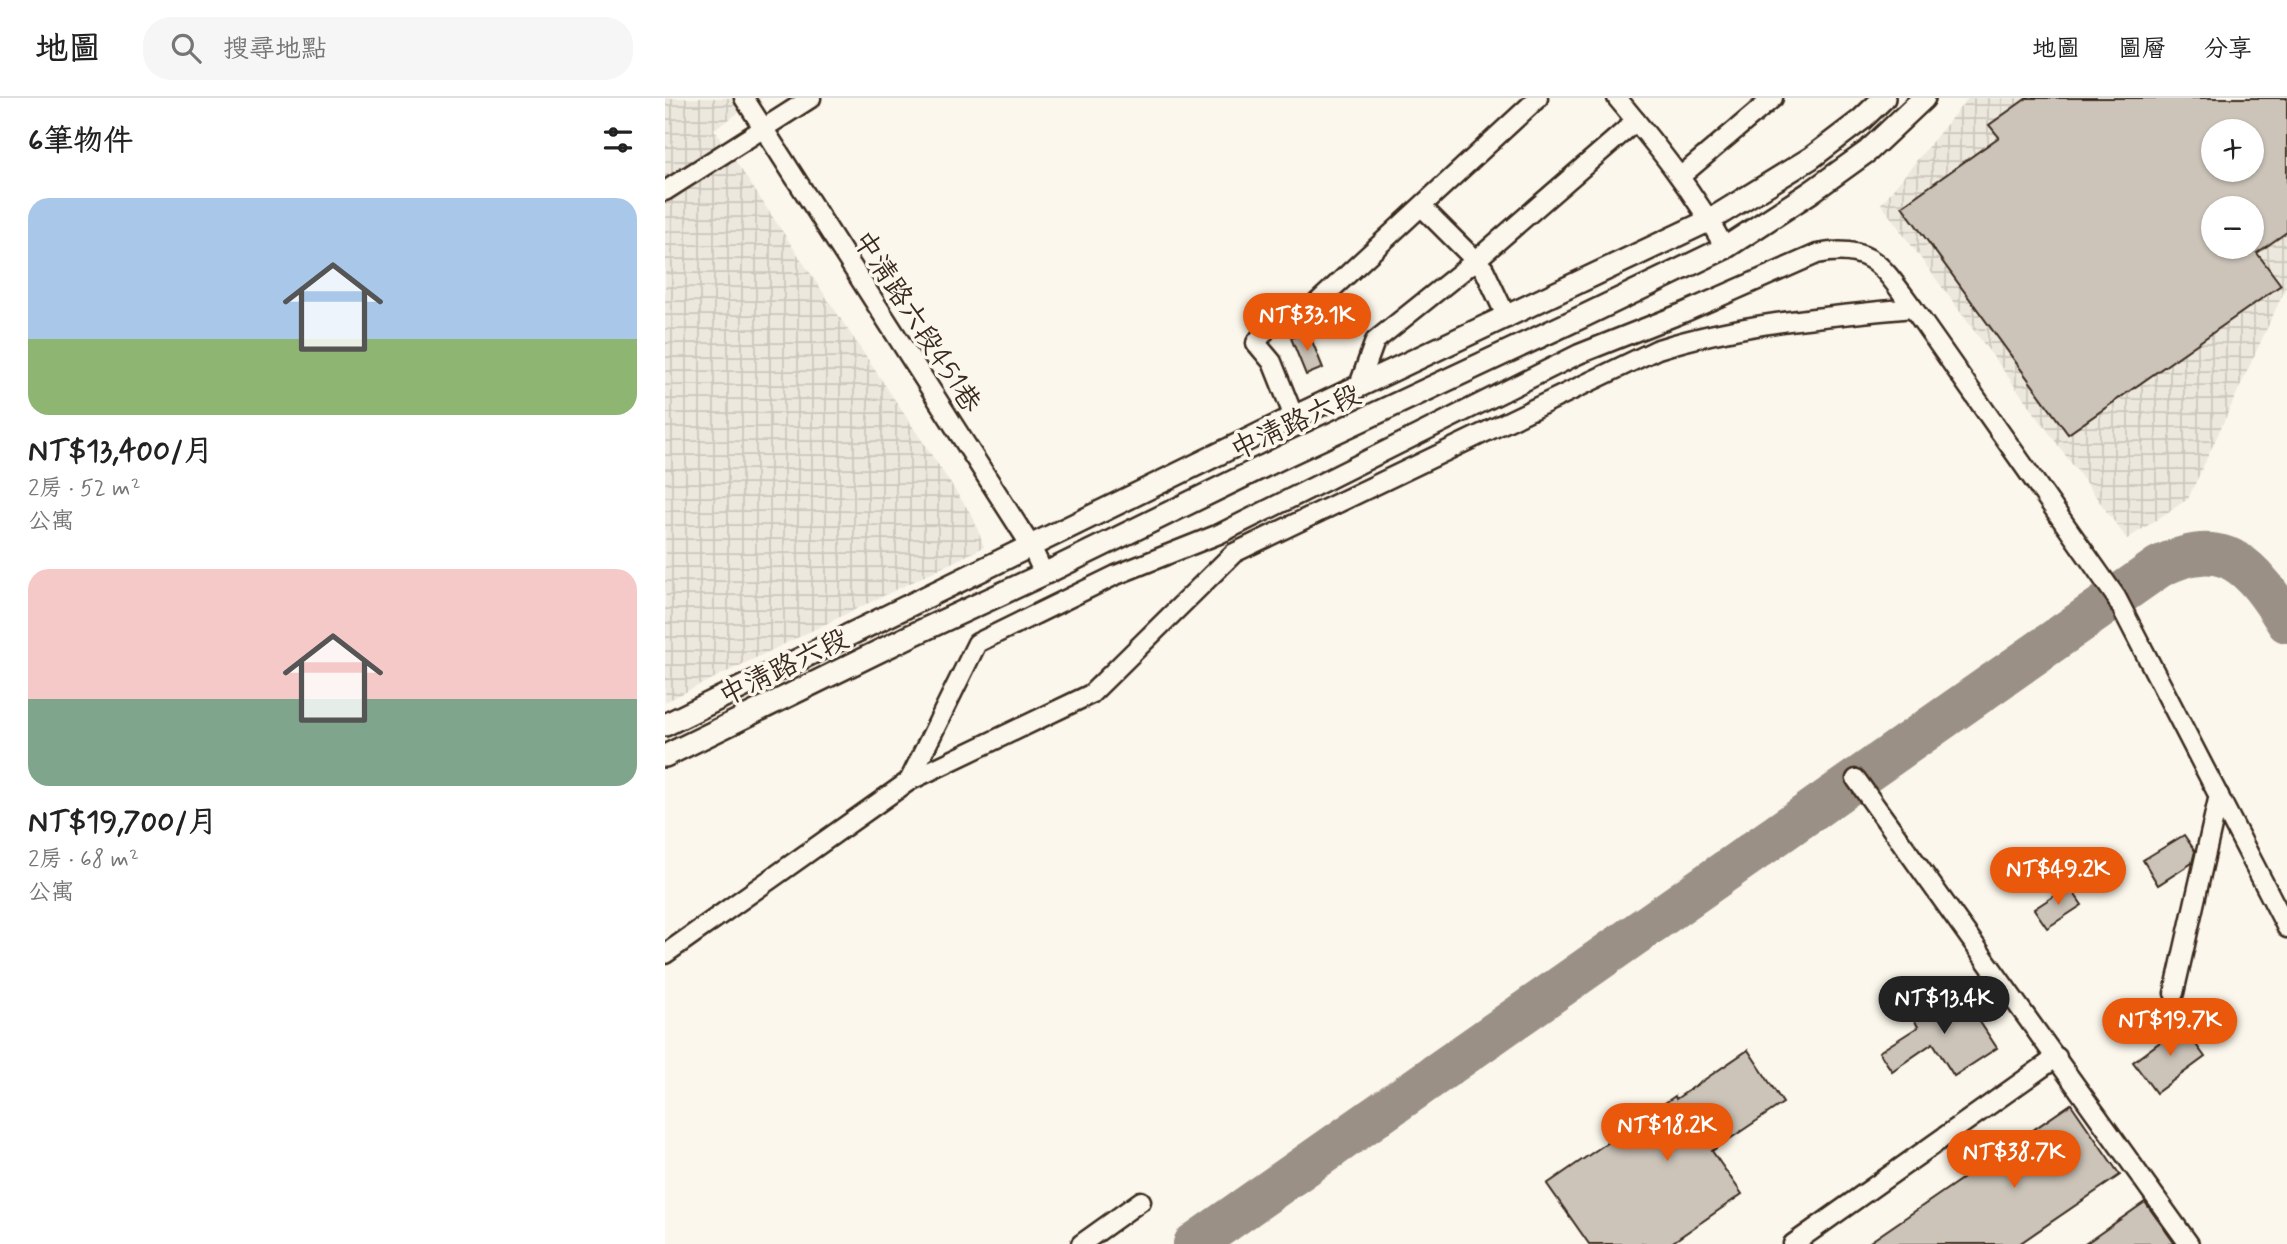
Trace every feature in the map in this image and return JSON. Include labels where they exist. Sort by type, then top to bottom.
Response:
[{"type":"main road","name":"中清路六段","points":[[665,725],[1294,417],[1710,220],[1811,158],[1861,120],[1884,98]]},
{"type":"main road","name":"中清路六段","points":[[665,756],[1287,455],[1725,248],[1868,151],[1924,98]]},
{"type":"street","name":"中清路六段451巷","points":[[744,98],[1031,546],[1044,574]]},
{"type":"street","points":[[665,191],[811,98]]},
{"type":"street","points":[[1294,417],[1272,362],[1256,343],[1272,322],[1294,324],[1538,98]]},
{"type":"street","points":[[1617,98],[1681,176],[1725,248]]},
{"type":"street","points":[[1681,176],[1773,98]]},
{"type":"street","points":[[1358,388],[1375,341],[1475,261],[1636,121]]},
{"type":"street","points":[[1422,207],[1484,270],[1507,318]]},
{"type":"street","points":[[909,781],[977,643],[1116,575],[1219,534],[1579,354],[1685,312],[1817,254],[1836,250],[1853,252],[1871,259],[1887,273],[2116,597],[2287,928]]},
{"type":"street","points":[[665,954],[909,781],[1091,694],[1234,553],[1658,349],[1700,336],[1837,315],[1913,308]]},
{"type":"street","points":[[1856,779],[2189,1244]]},
{"type":"street","points":[[2174,993],[2219,795]]},
{"type":"street","points":[[1794,1244],[2057,1057]]},
{"type":"street","points":[[1081,1244],[1141,1201]]},
{"type":"shaded area","points":[[665,98],[762,98],[714,129],[973,517],[984,547],[665,702]]},
{"type":"shaded area","points":[[1968,98],[2287,98],[2287,285],[2188,499],[2127,539],[1881,204]]},
{"type":"building","points":[[2027,98],[2287,98],[2287,232],[2264,248],[2264,196],[2201,196],[2201,259],[2262,259],[2281,285],[2068,434],[1902,206],[1999,137],[1989,125]]},
{"type":"building","points":[[1308,331],[1323,368],[1306,375],[1291,338]]},
{"type":"building","points":[[2184,835],[2195,851],[2192,863],[2158,885],[2143,860]]},
{"type":"building","points":[[2069,886],[2082,905],[2047,928],[2034,909]]},
{"type":"building","points":[[1959,990],[1997,1048],[1954,1076],[1933,1043],[1892,1071],[1879,1052],[1918,1027],[1914,1019]]},
{"type":"building","points":[[2190,1020],[2197,1030],[2189,1035],[2205,1057],[2156,1093],[2133,1062]]},
{"type":"building","points":[[1748,1050],[1783,1103],[1712,1151],[1742,1194],[1670,1244],[1589,1244],[1547,1184],[1675,1096],[1676,1099]]},
{"type":"building","points":[[2071,1104],[2120,1175],[2019,1244],[1867,1244]]},
{"type":"building","points":[[2145,1202],[2175,1244],[2085,1244]]},
{"type":"taxiway","points":[[1194,1244],[2159,567],[2182,557],[2220,555],[2249,572],[2287,622]]}]
